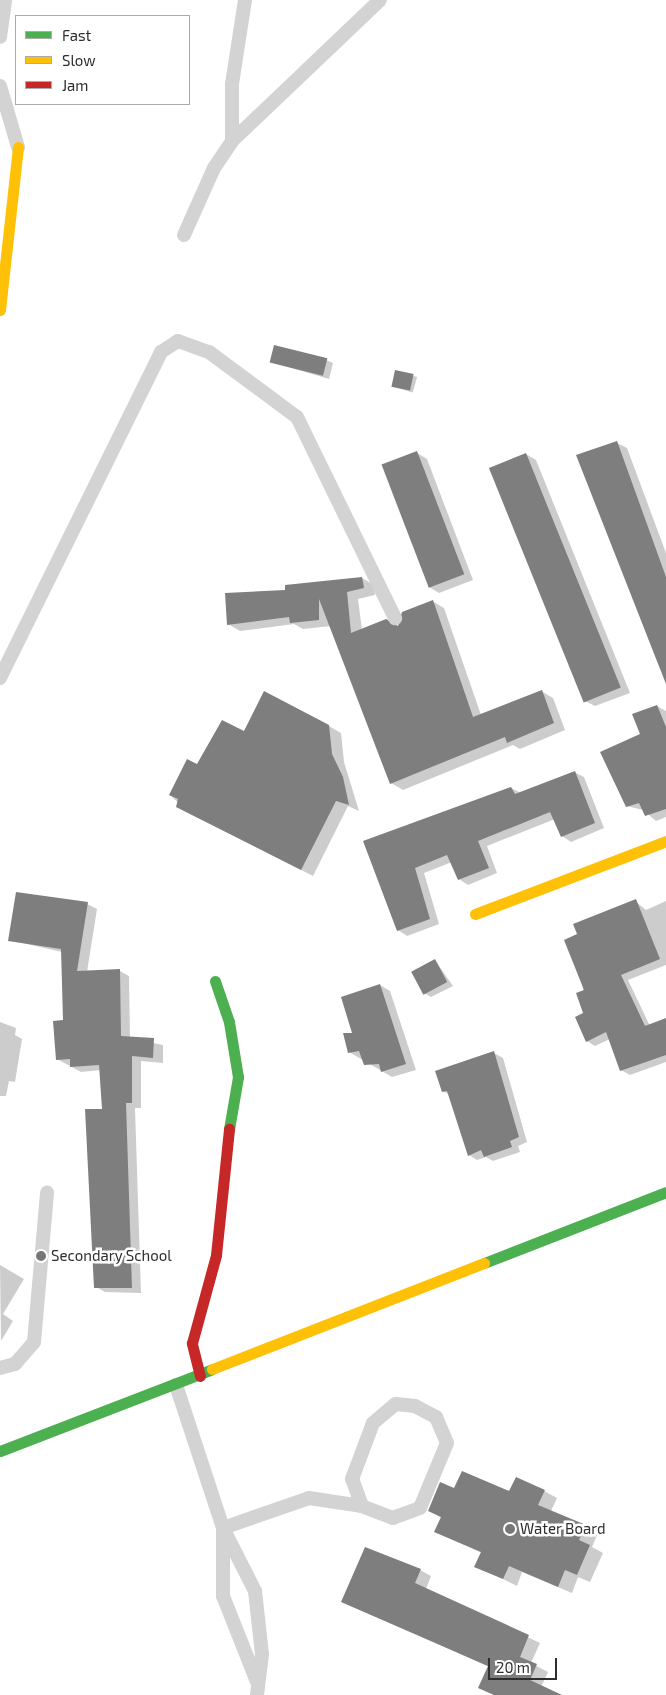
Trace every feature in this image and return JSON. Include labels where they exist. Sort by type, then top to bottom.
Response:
[{"type":"street","points":[[0,310],[18,147]]},
{"type":"street","points":[[475,914],[666,841]]},
{"type":"street","points":[[200,1376],[193,1336],[216,1256],[224,1156],[238,1077],[229,1022],[215,981]]},
{"type":"street","points":[[0,1452],[200,1376],[666,1192]]},
{"type":"lane","points":[[0,37],[5,0]]},
{"type":"lane","points":[[232,141],[232,84],[245,0]]},
{"type":"lane","points":[[184,235],[210,176],[232,141],[380,0]]},
{"type":"lane","points":[[0,86],[18,147]]},
{"type":"lane","points":[[0,678],[161,352],[178,341],[209,352],[297,417],[395,618]]},
{"type":"lane","points":[[0,1368],[15,1364],[34,1342],[47,1193]]},
{"type":"lane","points":[[176,1385],[223,1528],[258,1607],[262,1654],[258,1689]]},
{"type":"lane","points":[[223,1528],[309,1498],[362,1506],[393,1518],[420,1508],[447,1443],[436,1417],[405,1404],[379,1414],[352,1479],[362,1506]]},
{"type":"lane","points":[[223,1528],[223,1596],[258,1689]]},
{"type":"building","points":[[274,345],[327,358],[323,376],[270,362]]},
{"type":"building","points":[[395,370],[414,374],[410,391],[391,387]]},
{"type":"building","points":[[617,441],[666,577],[666,684],[576,455]]},
{"type":"building","points":[[417,451],[464,574],[429,588],[382,465]]},
{"type":"building","points":[[526,453],[621,688],[584,703],[489,468]]},
{"type":"building","points":[[362,577],[364,588],[347,592],[351,633],[386,619],[398,626],[402,612],[433,600],[473,717],[542,690],[554,723],[507,743],[505,737],[390,784],[319,599],[319,620],[290,623],[289,617],[227,625],[225,593],[285,590],[285,585]]},
{"type":"building","points":[[264,691],[329,725],[332,754],[343,777],[349,805],[336,801],[301,870],[176,807],[178,799],[169,795],[187,759],[197,764],[222,720],[244,731]]},
{"type":"building","points":[[657,705],[666,727],[666,809],[645,816],[639,803],[626,807],[600,752],[640,734],[632,714]]},
{"type":"building","points":[[575,771],[595,823],[561,837],[550,812],[478,841],[489,868],[458,880],[447,855],[415,868],[430,919],[397,931],[363,841],[511,787],[515,794]]},
{"type":"building","points":[[16,892],[88,902],[77,971],[120,969],[121,1036],[154,1038],[153,1058],[132,1056],[132,1103],[126,1103],[132,1288],[94,1288],[85,1109],[102,1109],[99,1065],[70,1067],[70,1059],[56,1060],[53,1021],[63,1020],[61,949],[8,941]]},
{"type":"building","points":[[636,899],[660,959],[621,975],[645,1026],[666,1018],[666,1055],[620,1071],[606,1032],[586,1042],[575,1017],[583,1013],[576,993],[584,990],[564,940],[577,934],[573,924]]},
{"type":"building","points":[[435,959],[447,982],[423,995],[411,972]]},
{"type":"building","points":[[380,984],[406,1064],[381,1072],[379,1064],[364,1065],[359,1051],[348,1053],[343,1033],[352,1033],[341,997]]},
{"type":"building","points":[[494,1051],[519,1137],[510,1141],[512,1147],[484,1157],[481,1150],[468,1156],[447,1091],[442,1092],[435,1071]]},
{"type":"building","name":"Water Board","points":[[462,1471],[509,1491],[516,1477],[545,1490],[538,1505],[586,1525],[579,1540],[590,1545],[577,1575],[565,1570],[558,1587],[509,1566],[503,1579],[474,1567],[481,1552],[434,1532],[441,1517],[428,1511],[440,1482],[454,1488]]},
{"type":"building","points":[[365,1547],[421,1569],[415,1583],[529,1635],[520,1657],[537,1664],[530,1680],[562,1695],[494,1695],[478,1688],[488,1666],[341,1602]]},
{"type":"traffic: fast","points":[[215,981],[229,1022],[238,1077],[229,1129]]},
{"type":"traffic: fast","points":[[484,1263],[666,1192]]},
{"type":"traffic: fast","points":[[0,1451],[212,1369]]},
{"type":"traffic: slow","points":[[0,310],[18,147]]},
{"type":"traffic: slow","points":[[475,914],[666,841]]},
{"type":"traffic: slow","points":[[212,1369],[484,1263]]},
{"type":"traffic: jam","points":[[200,1376],[192,1343],[216,1255],[229,1129]]},
{"type":"place","name":"Secondary School","points":[[41,1256]]},
{"type":"place","name":"Water Board","points":[[510,1529]]}]
